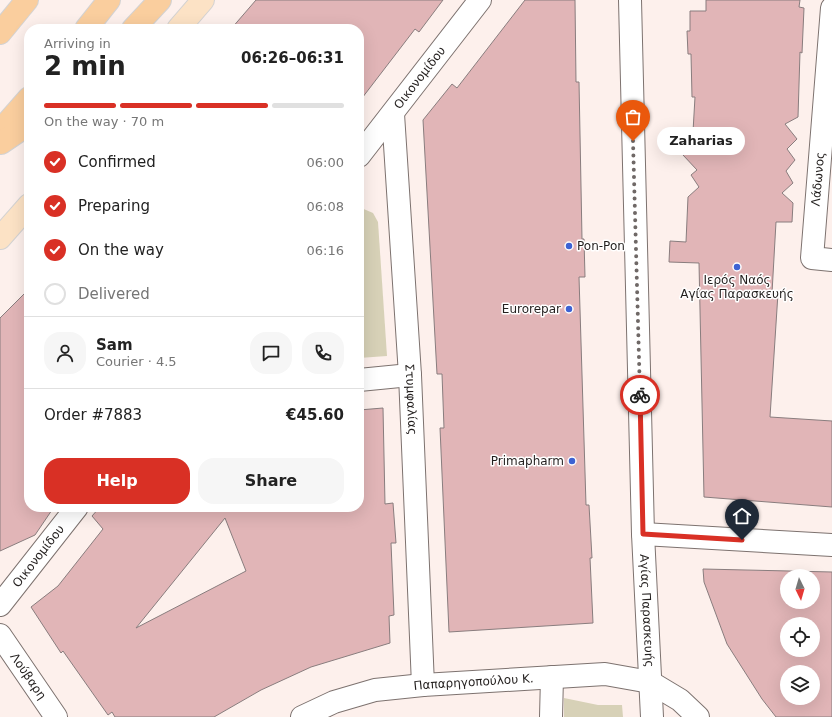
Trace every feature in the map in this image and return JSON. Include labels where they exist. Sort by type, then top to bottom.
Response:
[{"type":"highway","points":[[0,33],[27,0]]},
{"type":"highway","points":[[90,24],[109,0]]},
{"type":"highway","points":[[138,24],[160,0]]},
{"type":"highway","points":[[0,131],[24,104]]},
{"type":"highway","points":[[0,144],[24,127]]},
{"type":"main road","points":[[182,24],[203,0]]},
{"type":"main road","points":[[0,238],[24,211]]},
{"type":"street","name":"Οικονομίδου","points":[[364,150],[480,0]]},
{"type":"street","name":"Αγίας Παρασκευής","points":[[630,0],[643,534],[652,717]]},
{"type":"street","name":"Λάδωνος","points":[[832,8],[812,258],[832,260]]},
{"type":"street","name":"Στυμφαλίας","points":[[393,114],[410,375],[424,685]]},
{"type":"street","points":[[364,380],[410,375]]},
{"type":"street","name":"Οικονομίδου","points":[[0,605],[73,512]]},
{"type":"street","points":[[643,534],[832,545]]},
{"type":"street","name":"Λούβαρη","points":[[0,636],[56,717]]},
{"type":"street","name":"Παπαρηγοπούλου Κ.","points":[[302,717],[334,702],[374,690],[424,685],[604,674],[650,682]]},
{"type":"street","points":[[551,717],[552,677]]},
{"type":"street","points":[[650,682],[680,700],[698,717]]},
{"type":"shaded area","points":[[364,209],[373,213],[378,222],[387,356],[364,358]]},
{"type":"shaded area","points":[[564,698],[598,705],[622,705],[623,717],[564,717]]},
{"type":"building","points":[[256,0],[443,0],[419,32],[415,29],[364,95],[364,24],[235,24]]},
{"type":"building","points":[[525,0],[575,0],[576,82],[579,82],[582,239],[584,239],[585,277],[579,277],[586,505],[589,505],[592,558],[590,558],[593,623],[449,632],[440,428],[444,428],[442,374],[437,374],[423,120],[452,84],[457,88]]},
{"type":"building","points":[[706,0],[800,0],[799,7],[804,8],[802,53],[800,52],[798,117],[785,124],[797,139],[787,149],[795,160],[786,171],[793,183],[782,193],[793,203],[792,222],[776,222],[772,293],[778,293],[770,417],[832,421],[832,507],[704,497],[699,263],[669,262],[670,241],[686,242],[688,197],[699,187],[691,175],[697,170],[683,155],[692,149],[695,97],[692,97],[691,54],[688,54],[687,31],[690,31],[690,11],[706,11]]},
{"type":"building","points":[[24,294],[24,512],[51,512],[35,535],[0,551],[0,318]]},
{"type":"building","points":[[383,408],[385,504],[393,503],[396,543],[391,543],[394,615],[389,616],[390,643],[311,667],[261,690],[214,717],[115,717],[112,712],[108,715],[63,651],[61,653],[31,607],[58,586],[103,529],[92,516],[96,512],[364,512],[364,410]],"holes":[[[225,518],[246,571],[136,628]]]},
{"type":"building","points":[[703,569],[780,571],[780,609],[820,609],[820,572],[832,572],[832,717],[776,717],[762,699],[727,644],[704,582]]},
{"type":"way so far","points":[[633,141],[640,395]]},
{"type":"place","name":"Zaharias","points":[[633,141]]},
{"type":"place","name":"Pon-Pon","points":[[569,246]]},
{"type":"place","name":"Ιερός Ναός Αγίας Παρασκευής","points":[[737,267]]},
{"type":"place","name":"Eurorepar","points":[[569,309]]},
{"type":"place","name":"Primapharm","points":[[572,461]]},
{"type":"route","points":[[640,395],[643,534],[742,540]]}]
